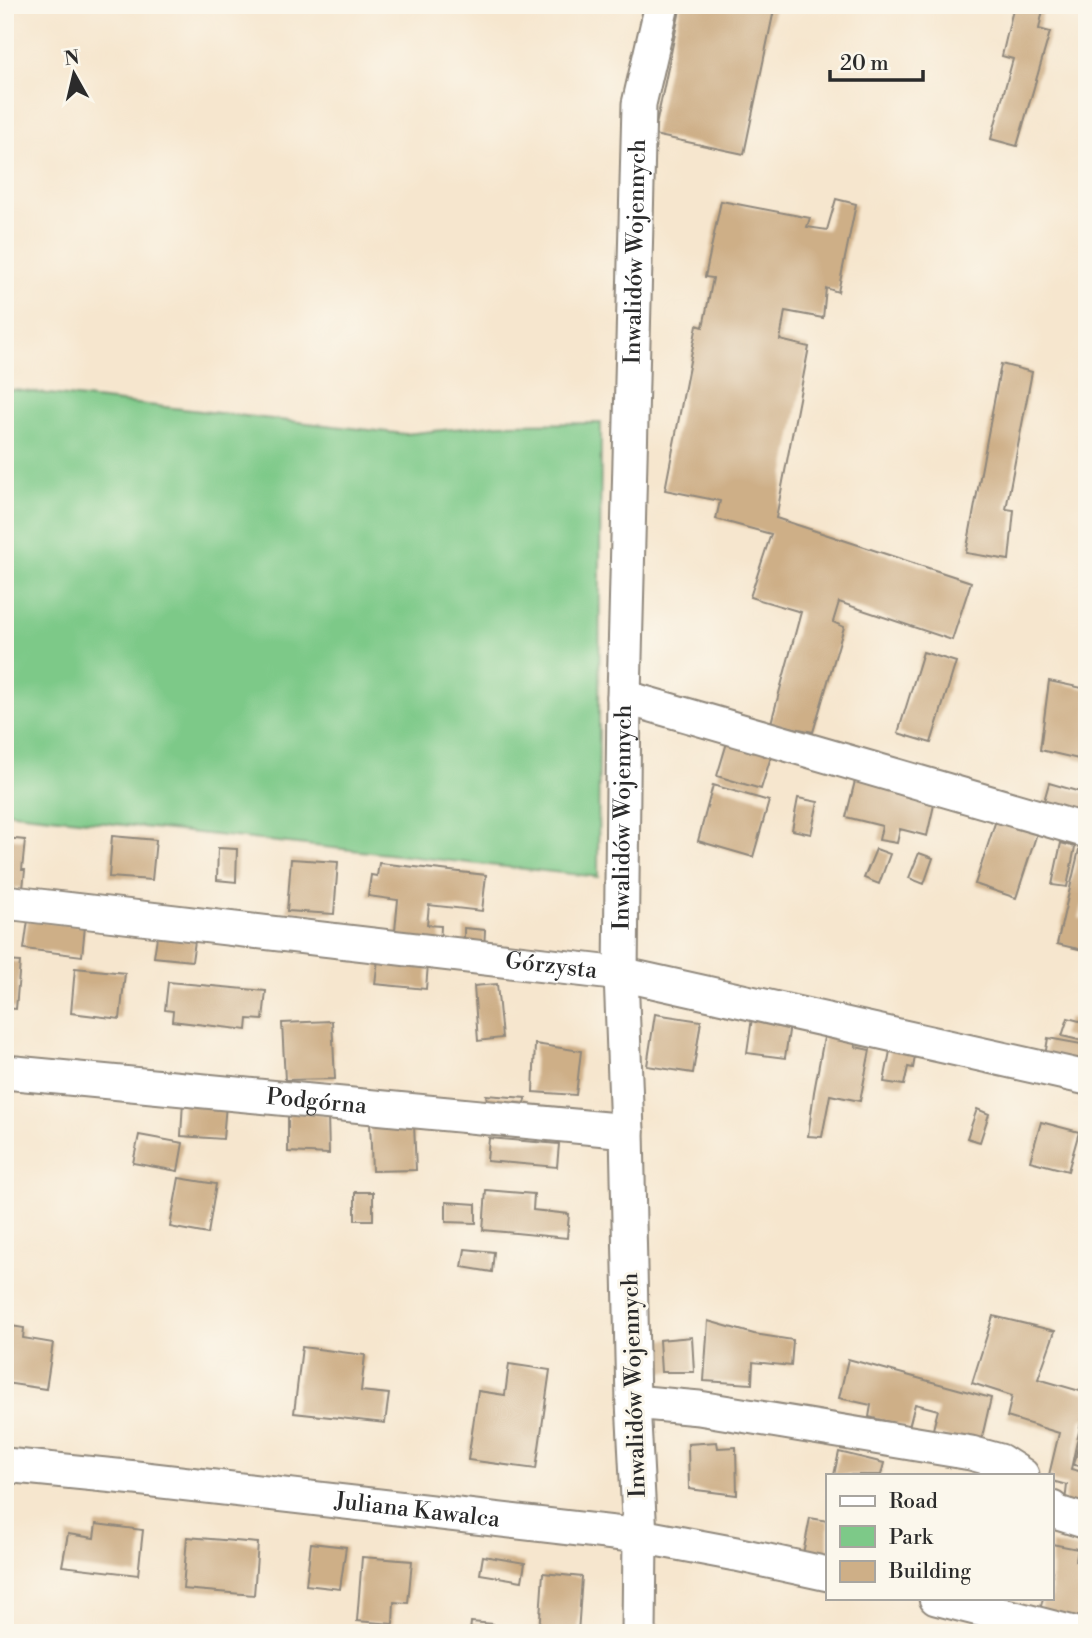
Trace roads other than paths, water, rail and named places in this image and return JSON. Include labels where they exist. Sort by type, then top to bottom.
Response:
[{"type":"street","name":"Inwalidów Wojennych","points":[[639,1633],[640,1536],[633,1402],[621,974],[624,697],[639,104],[662,5]]},
{"type":"street","points":[[624,697],[1087,831]]},
{"type":"street","name":"Górzysta","points":[[5,902],[621,974],[1087,1078]]},
{"type":"street","name":"Podgórna","points":[[5,1072],[627,1131]]},
{"type":"street","points":[[633,1402],[699,1409],[971,1452],[1000,1461],[1020,1474]]},
{"type":"street","name":"Juliana Kawalca","points":[[5,1465],[640,1536],[826,1574]]},
{"type":"street","points":[[1054,1511],[1087,1522]]},
{"type":"street","points":[[944,1600],[1073,1633]]}]
